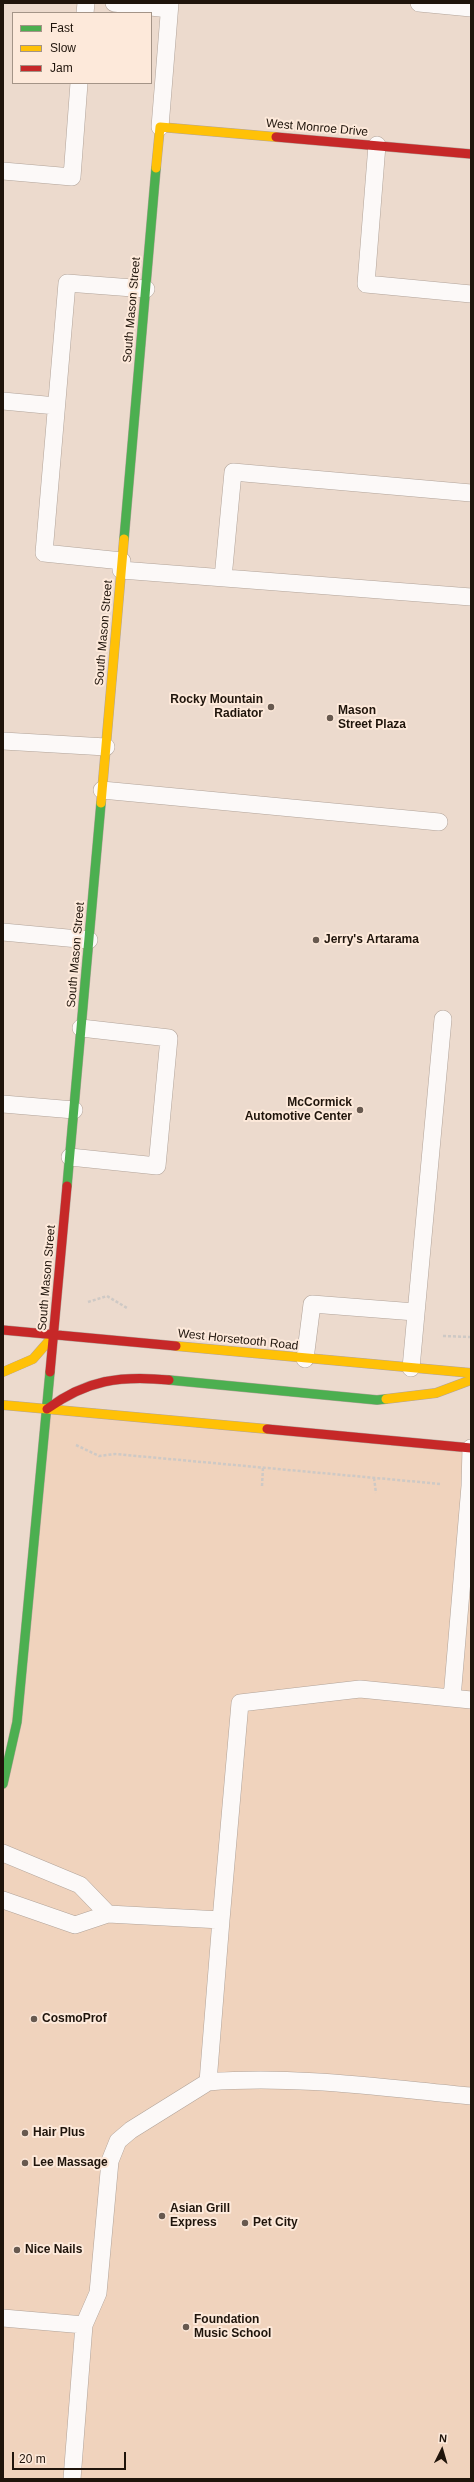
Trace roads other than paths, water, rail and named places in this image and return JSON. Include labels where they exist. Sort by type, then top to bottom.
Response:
[{"type":"street","name":"West Monroe Drive","points":[[160,127],[471,154]]},
{"type":"street","name":"South Mason Street","points":[[3,1784],[17,1722],[47,1409],[160,127]]},
{"type":"street","name":"West Horsetooth Road","points":[[3,1330],[305,1359],[471,1373]]},
{"type":"street","points":[[3,1372],[25,1366],[43,1351],[54,1335]]},
{"type":"street","points":[[47,1409],[64,1396],[102,1380],[141,1377],[377,1400],[436,1393],[471,1380]]},
{"type":"street","points":[[3,1405],[471,1448]]},
{"type":"lane","points":[[114,3],[170,6],[160,127]]},
{"type":"lane","points":[[419,3],[471,8]]},
{"type":"lane","points":[[3,171],[72,177],[79,84]]},
{"type":"lane","points":[[377,145],[366,284],[471,294]]},
{"type":"lane","points":[[146,290],[67,283],[44,553],[122,566],[223,578],[471,597]]},
{"type":"lane","points":[[3,402],[56,406]]},
{"type":"lane","points":[[223,578],[233,472],[471,493]]},
{"type":"lane","points":[[3,741],[106,746]]},
{"type":"lane","points":[[102,790],[439,822]]},
{"type":"lane","points":[[3,932],[89,940]]},
{"type":"lane","points":[[411,1368],[443,1019]]},
{"type":"lane","points":[[70,1157],[157,1166],[169,1038],[81,1028]]},
{"type":"lane","points":[[3,1104],[74,1110]]},
{"type":"lane","points":[[305,1359],[312,1304],[415,1312]]},
{"type":"lane","points":[[452,1698],[470,1486],[471,1448]]},
{"type":"lane","points":[[208,2082],[240,1703],[360,1689],[471,1700]]},
{"type":"lane","points":[[3,1852],[80,1885],[108,1914]]},
{"type":"lane","points":[[3,1900],[75,1925],[108,1914],[221,1920]]},
{"type":"lane","points":[[72,2479],[84,2325],[98,2293],[110,2161],[118,2141],[131,2130],[208,2082],[250,2079],[300,2081],[471,2096]]},
{"type":"lane","points":[[3,2318],[84,2325]]},
{"type":"place","name":"Rocky Mountain Radiator","points":[[271,707]]},
{"type":"place","name":"Mason Street Plaza","points":[[330,718]]},
{"type":"place","name":"Jerry's Artarama","points":[[316,940]]},
{"type":"place","name":"McCormick Automotive Center","points":[[360,1110]]},
{"type":"place","name":"CosmoProf","points":[[34,2019]]},
{"type":"place","name":"Hair Plus","points":[[25,2133]]},
{"type":"place","name":"Lee Massage","points":[[25,2163]]},
{"type":"place","name":"Asian Grill Express","points":[[162,2216]]},
{"type":"place","name":"Pet City","points":[[245,2223]]},
{"type":"place","name":"Nice Nails","points":[[17,2250]]},
{"type":"place","name":"Foundation Music School","points":[[186,2327]]}]
